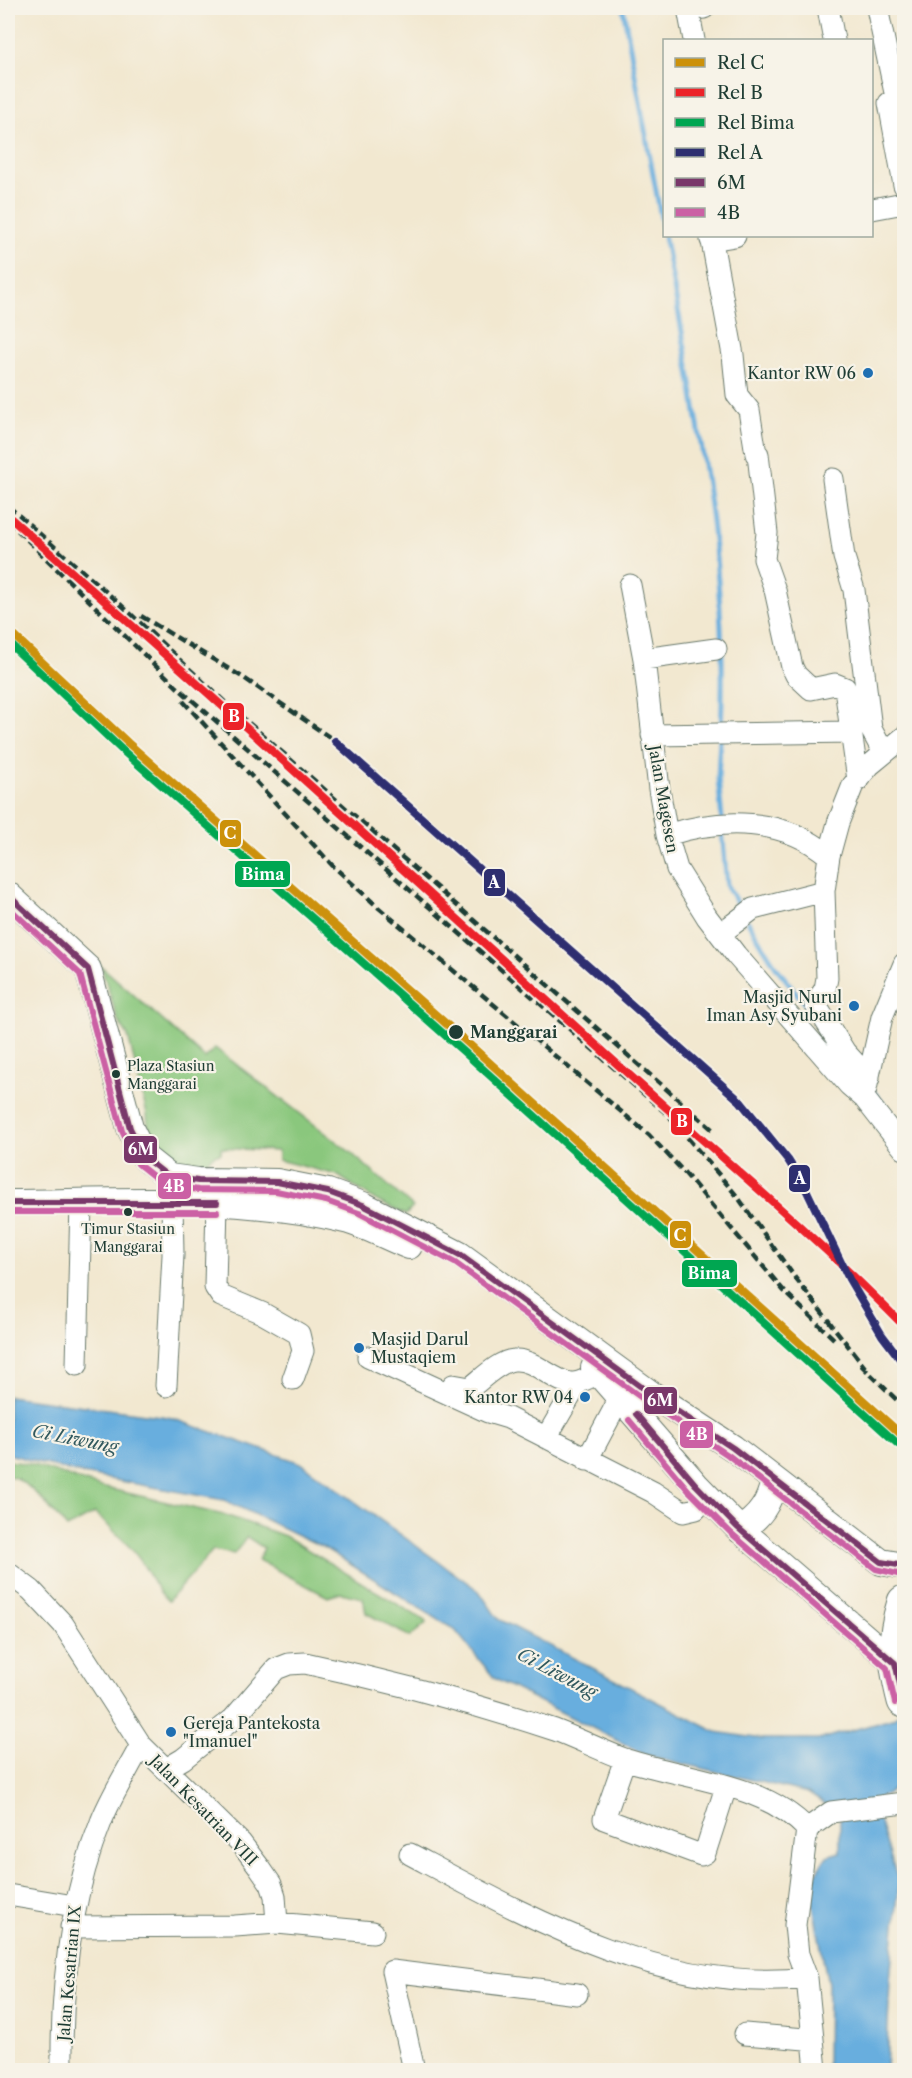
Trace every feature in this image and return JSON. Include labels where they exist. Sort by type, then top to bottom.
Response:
[{"type":"main road","points":[[904,1603],[894,1643],[895,1663],[904,1701]]},
{"type":"street","points":[[694,39],[689,14],[693,9],[704,8]]},
{"type":"street","points":[[828,8],[834,39]]},
{"type":"street","points":[[877,8],[904,185]]},
{"type":"street","points":[[873,209],[904,203]]},
{"type":"street","points":[[711,238],[728,329],[737,395],[749,410],[756,454],[758,454],[767,533],[764,559],[775,590],[792,667],[796,675],[811,689],[835,684],[845,688],[858,780]]},
{"type":"street","points":[[833,479],[844,556],[854,590],[872,729],[879,744],[887,751]]},
{"type":"street","name":"Jalan Magesen","points":[[630,585],[644,659],[652,735],[667,835],[677,869],[720,934],[798,1027],[849,1085],[867,1087],[904,1149]]},
{"type":"street","points":[[644,659],[716,649]]},
{"type":"street","points":[[652,735],[850,732]]},
{"type":"street","points":[[867,1087],[815,1004],[825,989],[827,978],[824,891],[829,856],[846,801],[870,765],[904,737]]},
{"type":"street","points":[[667,835],[695,826],[722,824],[769,826],[801,838],[829,856]]},
{"type":"street","points":[[720,934],[746,913],[824,891]]},
{"type":"street","points":[[8,895],[88,969],[130,1128],[138,1147],[156,1170],[180,1180],[277,1182],[328,1192],[363,1205],[460,1255],[651,1394],[733,1448],[881,1562],[904,1566]]},
{"type":"street","points":[[867,1087],[882,1017],[904,964]]},
{"type":"street","points":[[78,1365],[81,1202]]},
{"type":"street","points":[[166,1386],[173,1255],[172,1202]]},
{"type":"street","points":[[8,1203],[172,1202],[270,1205],[352,1222],[422,1251],[480,1287],[600,1372],[706,1495],[740,1530],[895,1663]]},
{"type":"street","points":[[217,1203],[215,1287],[221,1296],[262,1313],[299,1334],[303,1351],[293,1378]]},
{"type":"street","points":[[368,1357],[508,1418],[653,1492],[683,1512],[696,1509],[706,1495]]},
{"type":"street","points":[[449,1394],[453,1385],[470,1388],[506,1362],[514,1360],[524,1361],[568,1383],[578,1383],[600,1372]]},
{"type":"street","points":[[546,1438],[578,1383]]},
{"type":"street","points":[[587,1460],[621,1396]]},
{"type":"street","points":[[740,1530],[763,1511],[771,1496],[774,1481]]},
{"type":"street","name":"Jalan Kesatrian VIII","points":[[8,1574],[31,1590],[63,1624],[141,1745],[240,1843],[271,1884],[275,1896],[277,1923]]},
{"type":"street","points":[[166,1769],[183,1759],[232,1719],[276,1670],[289,1664],[305,1662],[519,1719],[558,1731],[625,1759],[726,1786],[773,1804],[794,1816],[807,1828]]},
{"type":"street","name":"Jalan Kesatrian IX","points":[[62,2070],[62,2038],[73,1917],[101,1822],[141,1745]]},
{"type":"street","points":[[625,1759],[604,1820],[701,1855],[705,1853],[726,1786]]},
{"type":"street","points":[[816,2070],[807,1978],[798,1954],[795,1925],[807,1828],[831,1812],[904,1803]]},
{"type":"street","points":[[410,1854],[520,1913],[650,1962],[715,1978],[786,1981],[807,1978]]},
{"type":"street","points":[[8,1895],[73,1917],[235,1926],[277,1923],[373,1932]]},
{"type":"street","points":[[414,2070],[392,1971],[577,1994]]},
{"type":"street","points":[[745,2034],[805,2038]]},
{"type":"green space","points":[[101,966],[205,1058],[215,1048],[350,1152],[413,1207],[406,1215],[377,1201],[337,1175],[278,1160],[278,1151],[221,1148],[221,1153],[214,1155],[199,1168],[193,1169],[167,1160],[158,1150],[148,1127],[147,1114],[128,1036],[118,1021]]},
{"type":"green space","points":[[8,1461],[30,1464],[101,1487],[228,1516],[285,1536],[427,1622],[410,1637],[366,1613],[363,1598],[341,1593],[328,1597],[258,1560],[264,1548],[247,1537],[234,1554],[213,1550],[168,1601],[133,1551],[95,1513],[67,1528],[31,1489],[8,1476]]},
{"type":"water","name":"Ci Liwung","points":[[8,1396],[168,1417],[301,1463],[479,1591],[498,1619],[716,1732],[762,1739],[821,1739],[892,1719],[904,1710],[904,1783],[873,1801],[899,1883],[890,1980],[886,2070],[827,2070],[828,1984],[811,1895],[812,1880],[827,1856],[840,1852],[840,1814],[808,1793],[646,1755],[495,1679],[455,1630],[323,1547],[224,1500],[82,1474],[8,1454]]},
{"type":"waterway","points":[[623,8],[663,229]]},
{"type":"waterway","points":[[664,237],[712,521],[721,624],[721,729]]},
{"type":"waterway","points":[[720,739],[718,778],[722,819]]},
{"type":"waterway","points":[[722,830],[727,886],[741,910]]},
{"type":"waterway","points":[[748,922],[776,967],[809,1009]]},
{"type":"waterway","points":[[872,1090],[904,1132]]},
{"type":"railway","points":[[8,506],[120,604],[226,703],[713,1130]]},
{"type":"railway","points":[[8,521],[177,687],[669,1116],[737,1196],[796,1279],[867,1370]]},
{"type":"railway","points":[[141,616],[244,678],[335,741]]},
{"type":"railway","points":[[183,701],[332,865],[379,908],[649,1135],[683,1171],[784,1291],[835,1340]]},
{"type":"railway","points":[[861,1365],[904,1407]]},
{"type":"rail line","name":"B","points":[[8,516],[829,1253],[904,1326]]},
{"type":"rail line","name":"C","points":[[8,630],[128,743],[469,1044],[904,1437]]},
{"type":"rail line","name":"Bima","points":[[8,642],[122,750],[463,1051],[898,1444]]},
{"type":"rail line","name":"A","points":[[335,741],[740,1101],[788,1160],[805,1187],[849,1279],[882,1335],[904,1364]]},
{"type":"transit line","name":"6M","points":[[8,895],[88,969],[130,1128],[145,1158],[169,1177],[198,1181],[277,1182],[328,1192],[363,1205],[460,1255],[651,1394],[733,1448],[881,1562],[904,1566]]},
{"type":"transit line","name":"4B","points":[[8,907],[80,974],[122,1131],[138,1164],[163,1184],[198,1190],[276,1191],[326,1201],[359,1213],[455,1263],[646,1401],[728,1455],[876,1569],[902,1575]]},
{"type":"transit line","name":"6M","points":[[8,1203],[217,1203]]},
{"type":"transit line","name":"4B","points":[[8,1212],[217,1212]]},
{"type":"transit line","name":"6M","points":[[636,1414],[696,1485],[737,1527],[895,1663],[904,1701]]},
{"type":"transit line","name":"4B","points":[[629,1420],[689,1491],[731,1533],[887,1668],[895,1703]]},
{"type":"place","name":"Kantor RW 06","points":[[868,373]]},
{"type":"place","name":"Masjid Nurul Iman Asy Syubani","points":[[854,1006]]},
{"type":"place","name":"Manggarai","points":[[456,1032]]},
{"type":"place","name":"Plaza Stasiun Manggarai","points":[[116,1074]]},
{"type":"place","name":"Timur Stasiun Manggarai","points":[[128,1212]]},
{"type":"place","name":"Masjid Darul Mustaqiem","points":[[359,1348]]},
{"type":"place","name":"Kantor RW 04","points":[[585,1397]]},
{"type":"place","name":"Gereja Pantekosta \"Imanuel\"","points":[[171,1732]]}]
